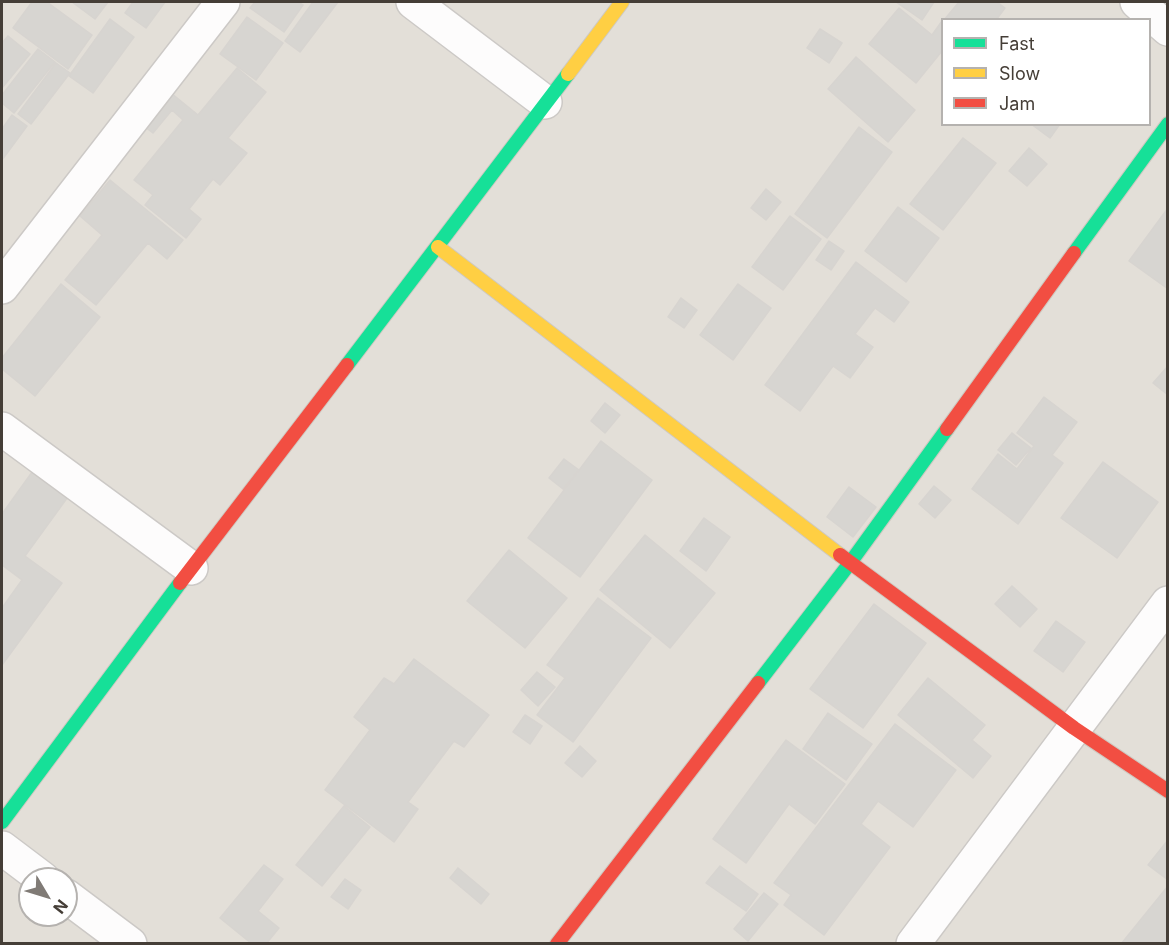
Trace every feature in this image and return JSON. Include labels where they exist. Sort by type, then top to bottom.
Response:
[{"type":"street","points":[[2,287],[223,2]]},
{"type":"street","points":[[413,2],[545,102]]},
{"type":"street","points":[[2,822],[191,568],[438,247],[622,2]]},
{"type":"street","points":[[1137,2],[1167,29]]},
{"type":"street","points":[[557,944],[850,563],[1167,124]]},
{"type":"street","points":[[438,247],[850,563],[1074,728],[1167,791]]},
{"type":"street","points":[[2,429],[191,568]]},
{"type":"street","points":[[913,944],[1167,603]]},
{"type":"street","points":[[2,848],[27,867]]},
{"type":"street","points":[[78,905],[130,944]]},
{"type":"shaded area","points":[[2,2],[1167,2],[1167,943],[2,943]]},
{"type":"building","points":[[32,2],[47,2],[92,35],[68,69],[13,28]]},
{"type":"building","points":[[72,2],[108,2],[95,19]]},
{"type":"building","points":[[133,2],[165,2],[146,28],[125,13]]},
{"type":"building","points":[[255,2],[298,2],[303,5],[284,32],[250,8]]},
{"type":"building","points":[[313,2],[338,2],[300,52],[285,41]]},
{"type":"building","points":[[896,2],[934,2],[922,20]]},
{"type":"building","points":[[959,2],[997,2],[1005,8],[998,18],[946,18]]},
{"type":"building","points":[[899,8],[932,35],[941,22],[941,52],[916,83],[869,44]]},
{"type":"building","points":[[247,17],[283,43],[256,80],[220,54]]},
{"type":"building","points":[[110,19],[134,37],[93,93],[69,76]]},
{"type":"building","points":[[820,29],[842,43],[829,63],[807,48]]},
{"type":"building","points":[[8,36],[30,54],[2,88],[2,43]]},
{"type":"building","points":[[38,49],[55,62],[14,113],[2,103],[2,95]]},
{"type":"building","points":[[856,57],[915,110],[888,142],[828,89]]},
{"type":"building","points":[[56,63],[70,73],[31,124],[18,114]]},
{"type":"building","points":[[237,68],[266,92],[228,138],[247,153],[220,185],[213,179],[189,209],[201,219],[186,238],[145,205],[153,195],[134,180],[183,120],[172,110],[153,133],[133,118],[160,84],[198,115]]},
{"type":"building","points":[[12,115],[27,126],[2,160],[2,129]]},
{"type":"building","points":[[1034,126],[1059,126],[1050,138]]},
{"type":"building","points":[[859,127],[892,152],[827,238],[795,214]]},
{"type":"building","points":[[963,138],[996,163],[943,230],[910,204]]},
{"type":"building","points":[[1029,148],[1047,164],[1027,186],[1009,171]]},
{"type":"building","points":[[110,180],[183,240],[167,259],[148,243],[96,305],[65,280],[102,235],[80,216]]},
{"type":"building","points":[[766,189],[781,202],[766,220],[751,208]]},
{"type":"building","points":[[898,207],[939,238],[906,282],[865,251]]},
{"type":"building","points":[[1168,208],[1168,289],[1129,261]]},
{"type":"building","points":[[790,216],[821,239],[783,290],[752,267]]},
{"type":"building","points":[[829,241],[844,251],[831,270],[816,260]]},
{"type":"building","points":[[856,262],[909,302],[894,322],[875,308],[855,334],[873,347],[850,378],[833,366],[800,411],[765,385]]},
{"type":"building","points":[[61,284],[100,317],[35,396],[2,369],[2,358]]},
{"type":"building","points":[[738,284],[771,308],[733,360],[700,335]]},
{"type":"building","points":[[681,298],[697,310],[684,328],[668,317]]},
{"type":"building","points":[[1168,366],[1168,395],[1153,383]]},
{"type":"building","points":[[1044,397],[1077,422],[1052,455],[1063,463],[1018,524],[972,489],[998,454],[1017,469],[1034,446],[1017,433]]},
{"type":"building","points":[[605,403],[620,415],[605,433],[591,421]]},
{"type":"building","points":[[1012,433],[1031,448],[1016,465],[998,450]]},
{"type":"building","points":[[601,441],[652,480],[580,577],[528,538]]},
{"type":"building","points":[[564,459],[579,470],[563,489],[549,478]]},
{"type":"building","points":[[1103,462],[1158,502],[1117,558],[1061,518]]},
{"type":"building","points":[[35,468],[70,494],[25,556],[62,583],[2,665],[2,608],[22,580],[2,565],[2,514]]},
{"type":"building","points":[[934,486],[951,500],[935,518],[919,504]]},
{"type":"building","points":[[849,487],[876,507],[853,537],[827,517]]},
{"type":"building","points":[[704,518],[730,537],[706,571],[680,551]]},
{"type":"building","points":[[645,535],[715,593],[670,648],[600,590]]},
{"type":"building","points":[[509,550],[567,598],[525,648],[467,601]]},
{"type":"building","points":[[1012,586],[1037,609],[1020,627],[995,604]]},
{"type":"building","points":[[598,598],[651,638],[573,742],[537,715],[565,678],[547,665]]},
{"type":"building","points":[[874,604],[926,643],[863,728],[810,689]]},
{"type":"building","points":[[1056,621],[1085,642],[1063,672],[1034,651]]},
{"type":"building","points":[[414,659],[489,715],[464,747],[454,741],[408,802],[418,809],[394,842],[325,790],[370,730],[354,717],[384,678],[394,684]]},
{"type":"building","points":[[537,672],[555,687],[538,706],[521,690]]},
{"type":"building","points":[[928,678],[985,725],[972,740],[991,756],[973,778],[898,715]]},
{"type":"building","points":[[828,713],[872,744],[846,780],[803,749]]},
{"type":"building","points":[[525,715],[542,726],[530,744],[513,732]]},
{"type":"building","points":[[895,724],[956,770],[913,827],[878,801],[861,824],[890,847],[824,935],[784,905],[791,895],[774,883]]},
{"type":"building","points":[[786,740],[845,784],[815,824],[789,804],[746,863],[713,839]]},
{"type":"building","points":[[580,746],[596,761],[582,777],[565,763]]},
{"type":"building","points":[[344,806],[370,827],[322,886],[296,865]]},
{"type":"building","points":[[1168,840],[1168,880],[1148,865]]},
{"type":"building","points":[[264,865],[283,879],[258,911],[279,928],[266,944],[252,944],[220,918]]},
{"type":"building","points":[[720,866],[758,894],[746,911],[706,883]]},
{"type":"building","points":[[458,868],[489,894],[481,904],[450,878]]},
{"type":"building","points":[[345,879],[361,890],[348,909],[331,897]]},
{"type":"building","points":[[1168,886],[1168,944],[1121,944]]},
{"type":"building","points":[[764,893],[778,904],[748,941],[734,929]]},
{"type":"traffic: fast","points":[[347,365],[568,74]]},
{"type":"traffic: fast","points":[[1074,253],[1168,124]]},
{"type":"traffic: fast","points":[[758,683],[850,563],[947,429]]},
{"type":"traffic: fast","points":[[2,822],[180,583]]},
{"type":"traffic: slow","points":[[568,74],[622,2]]},
{"type":"traffic: slow","points":[[438,247],[840,555]]},
{"type":"traffic: jam","points":[[947,429],[1074,253]]},
{"type":"traffic: jam","points":[[180,583],[347,365]]},
{"type":"traffic: jam","points":[[840,555],[1074,728],[1168,791]]},
{"type":"traffic: jam","points":[[557,944],[758,683]]}]
